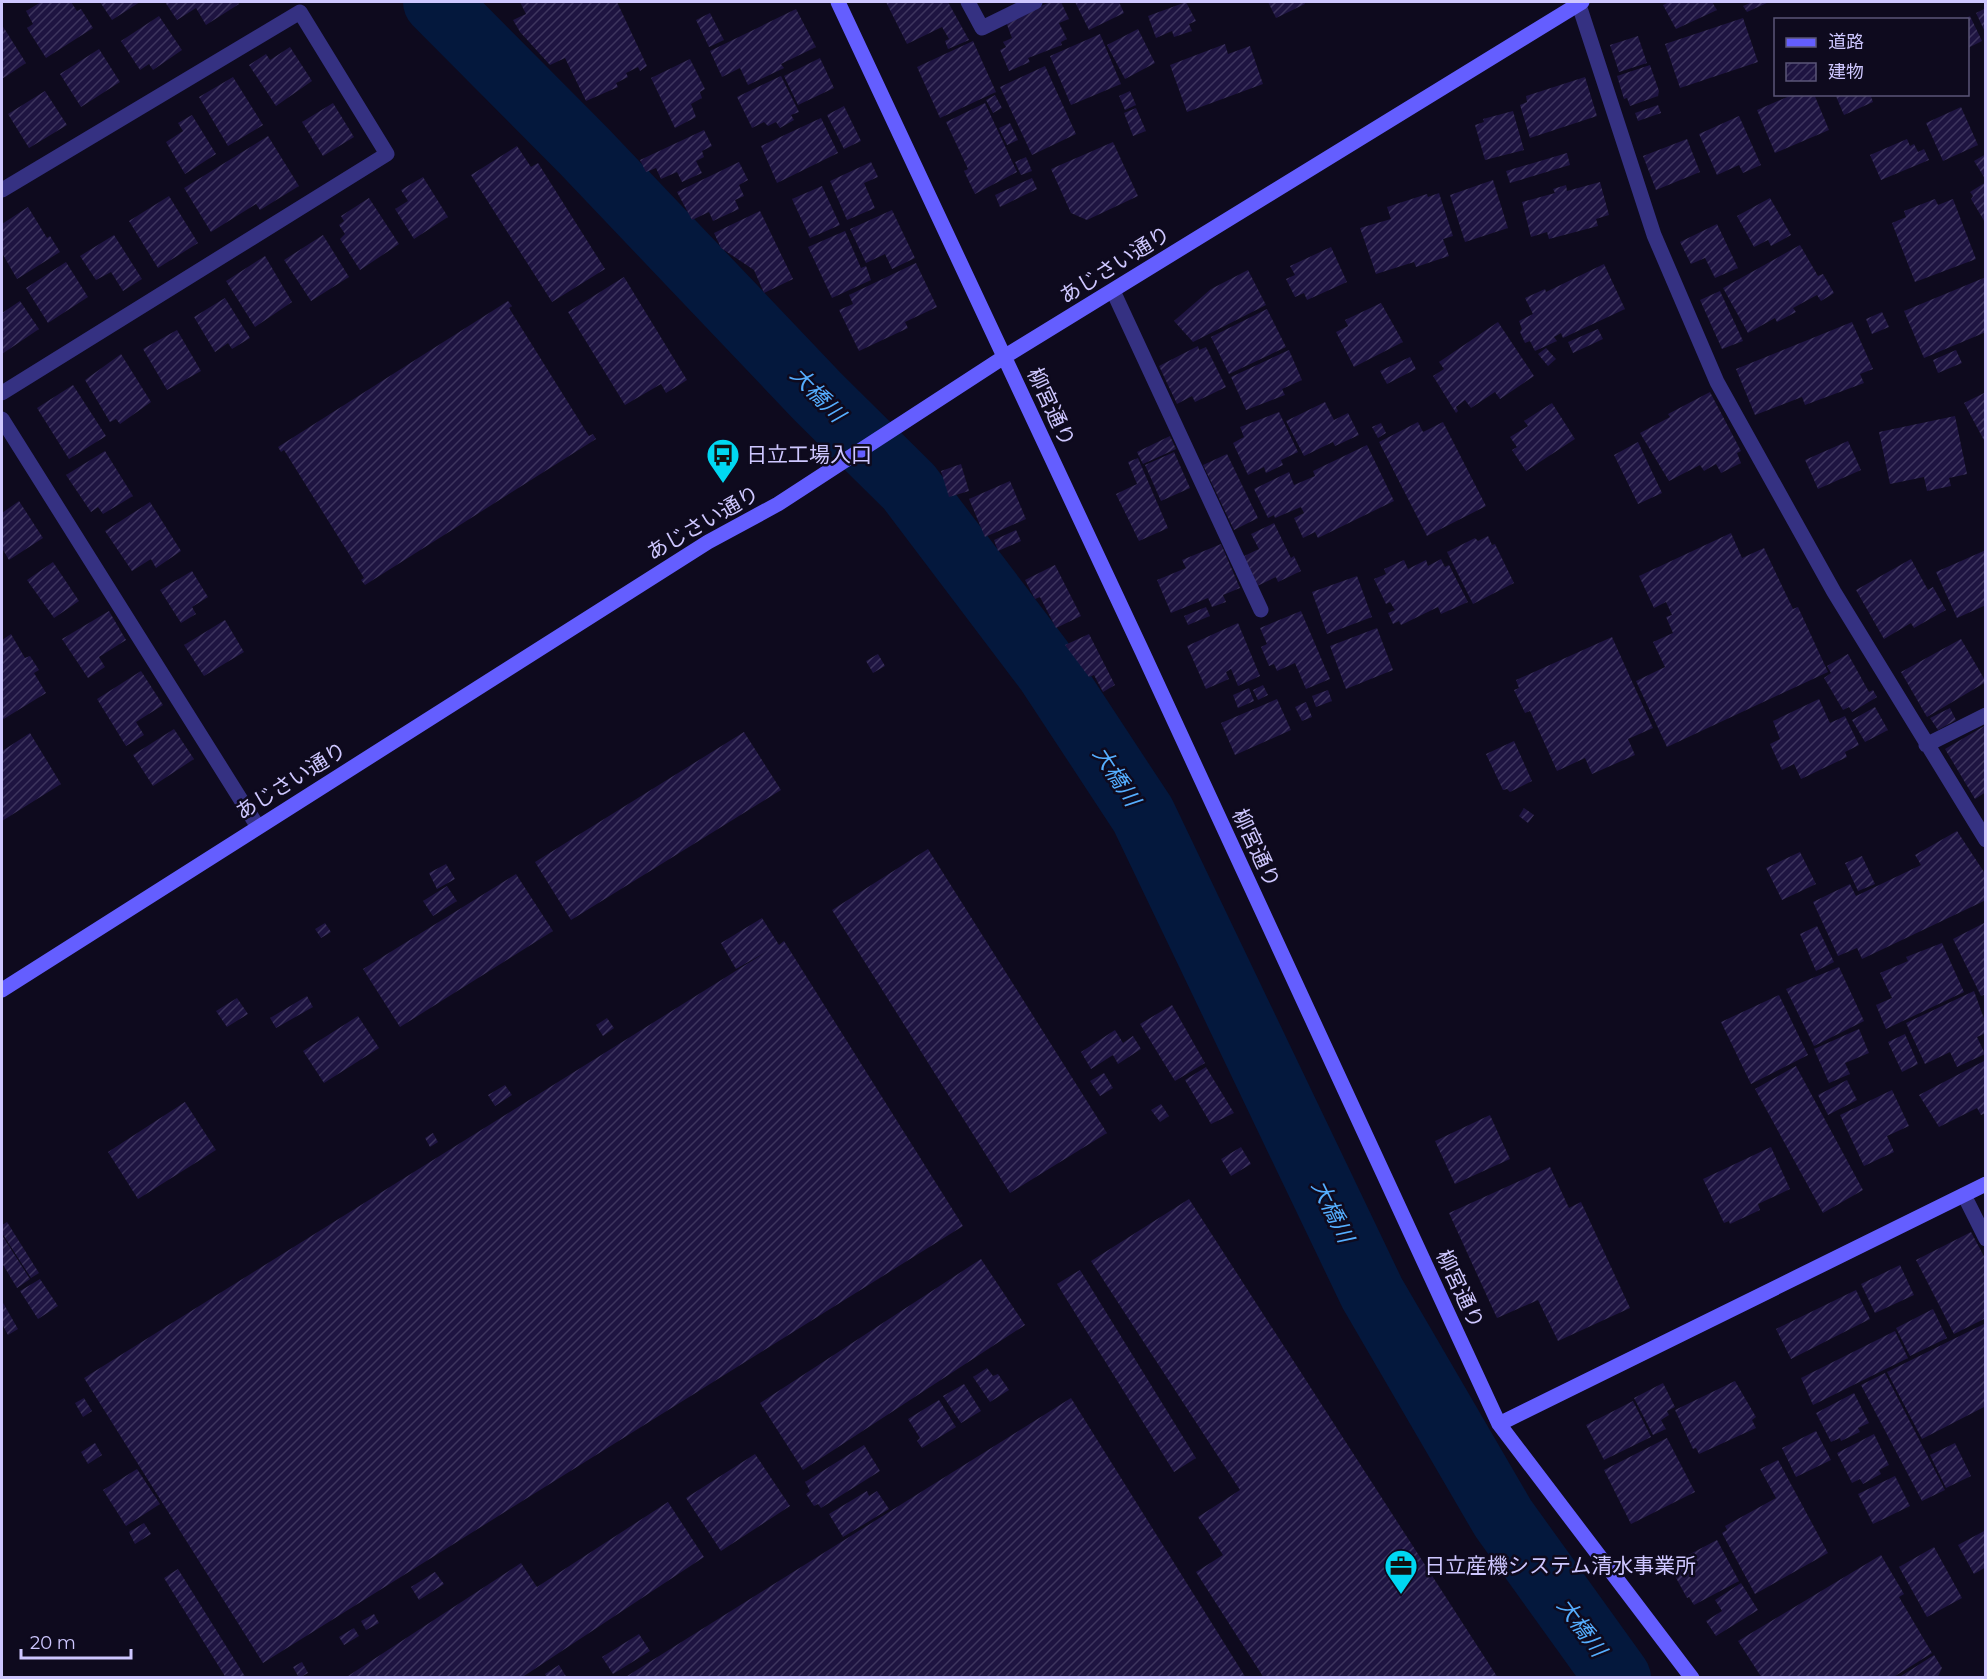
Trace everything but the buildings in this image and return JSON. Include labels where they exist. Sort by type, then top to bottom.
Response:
[{"type":"street","name":"柳宮通り","points":[[838,2],[1499,1424],[1692,1677]]},
{"type":"street","points":[[968,2],[982,28],[1035,2]]},
{"type":"street","name":"あじさい通り","points":[[2,990],[708,542],[778,504],[1004,357],[1580,2]]},
{"type":"street","points":[[1580,2],[1654,235],[1717,382],[1778,495],[1926,745],[1986,840]]},
{"type":"street","points":[[2,190],[300,12],[387,154],[2,393]]},
{"type":"street","points":[[1113,291],[1261,610]]},
{"type":"street","points":[[2,419],[258,827]]},
{"type":"street","points":[[1926,745],[1986,715]]},
{"type":"street","points":[[1499,1424],[1986,1184]]},
{"type":"street","points":[[1964,1195],[1986,1239]]},
{"type":"waterway","name":"大橋川","points":[[436,2],[584,151],[818,397],[909,487],[1049,672],[1143,815],[1372,1293],[1503,1518],[1618,1678]]},
{"type":"place","name":"日立工場入口","points":[[723,484]]},
{"type":"place","name":"日立産機システム清水事業所","points":[[1401,1595]]}]
